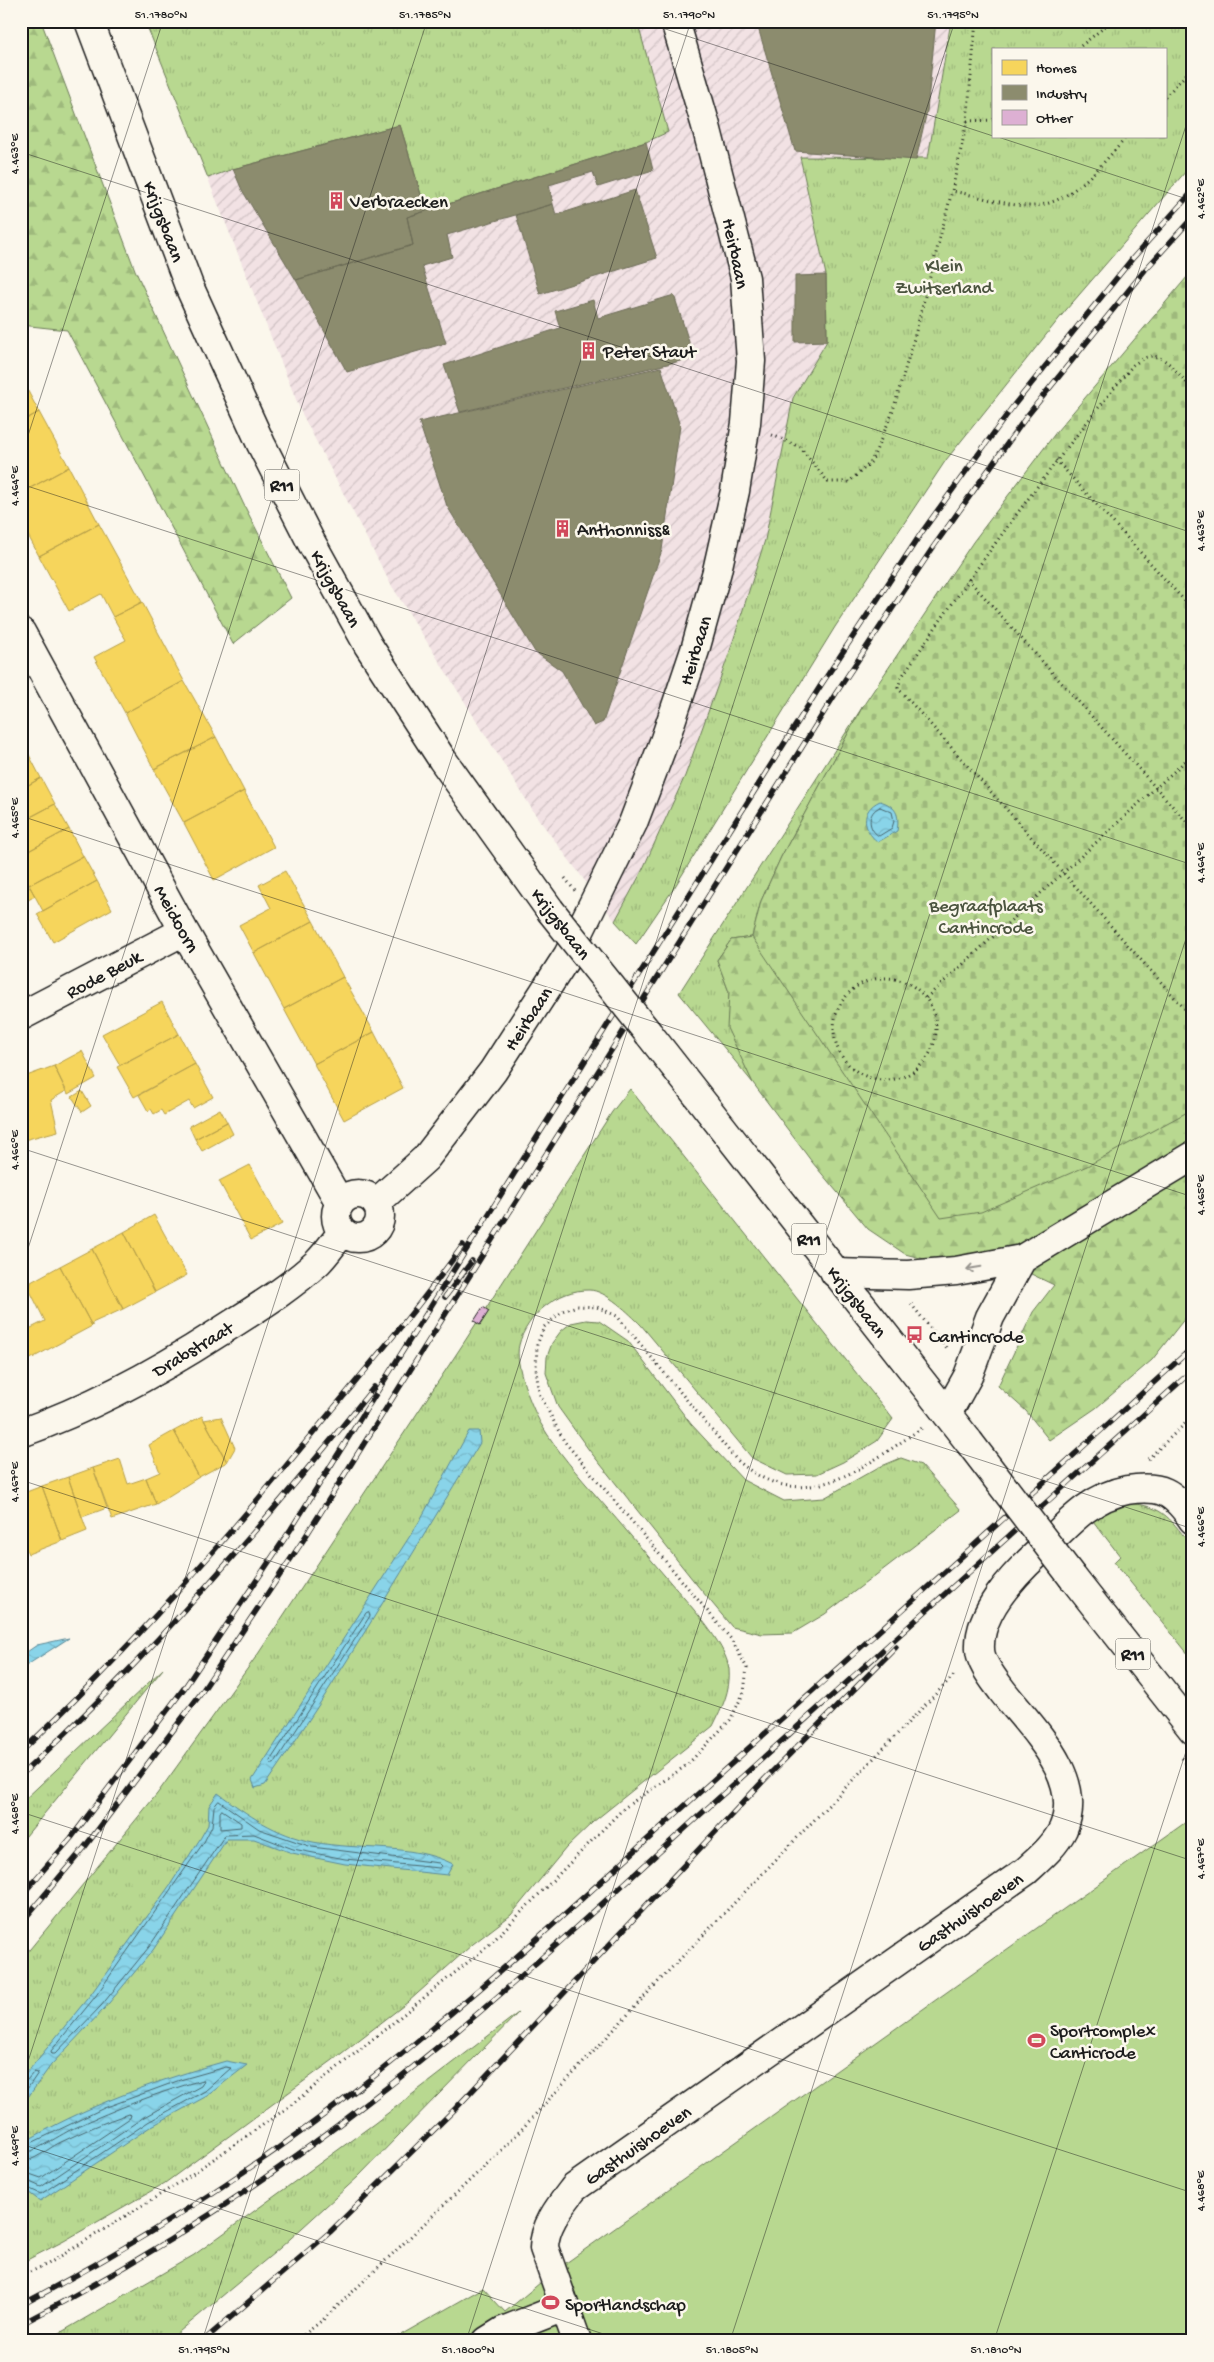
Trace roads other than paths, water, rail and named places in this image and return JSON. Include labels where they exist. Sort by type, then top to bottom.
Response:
[{"type":"street","name":"Krijgsbaan","points":[[89,21],[189,286],[237,394],[310,540],[368,645],[447,766],[550,910],[650,1034],[1193,1730]]},
{"type":"street","name":"Heirbaan","points":[[376,1203],[426,1158],[493,1071],[568,955],[629,832],[665,739],[695,650],[725,536],[746,423],[751,361],[745,278],[706,126],[675,21]]},
{"type":"street","name":"Meidoorn","points":[[21,632],[28,659],[340,1203]]},
{"type":"street","name":"Rode Beuk","points":[[21,1016],[184,931]]},
{"type":"street","points":[[835,1272],[887,1274],[956,1271],[1022,1259],[1193,1156]]},
{"type":"street","points":[[351,1195],[365,1195],[376,1203],[380,1215],[377,1228],[367,1237],[354,1239],[342,1232],[335,1218],[340,1203],[351,1195]]},
{"type":"street","name":"Drabstraat","points":[[21,1433],[116,1392],[158,1370],[212,1337],[297,1280],[318,1261],[342,1232]]},
{"type":"street","points":[[947,1414],[968,1376],[990,1316],[1022,1259]]},
{"type":"street","name":"Gasthuishoeven","points":[[577,2341],[546,2256],[544,2239],[557,2213],[574,2188],[1026,1871],[1046,1852],[1062,1831],[1070,1809],[1066,1783],[1052,1756],[996,1682],[979,1650],[986,1617],[1011,1578],[1090,1504],[1112,1493],[1145,1487],[1176,1497],[1193,1520]]},
{"type":"street","points":[[487,2341],[503,2331],[564,2307]]},
{"type":"water","points":[[880,801],[890,805],[896,812],[898,825],[897,831],[878,842],[866,826],[866,815]]},
{"type":"water","points":[[469,1431],[479,1431],[480,1443],[321,1701],[265,1785],[255,1788],[252,1780],[419,1522]]},
{"type":"water","points":[[69,1638],[21,1669],[21,1656],[37,1645]]},
{"type":"water","points":[[218,1793],[263,1823],[300,1839],[330,1845],[402,1850],[437,1857],[453,1864],[447,1875],[345,1864],[292,1853],[254,1839],[227,1839],[153,1950],[104,2009],[51,2065],[21,2107],[21,2080],[91,1994],[170,1885],[208,1825],[209,1806]]},
{"type":"water","points":[[226,2061],[247,2065],[207,2096],[150,2127],[40,2201],[21,2187],[21,2144],[95,2106],[173,2077]]},
{"type":"railway","points":[[21,1896],[71,1838],[185,1687],[291,1529],[821,685],[922,532],[1014,405],[1132,259],[1193,191]]},
{"type":"railway","points":[[21,1923],[84,1848],[199,1696],[304,1539],[836,693],[934,546],[1027,416],[1145,270],[1193,217]]},
{"type":"railway","points":[[21,1752],[101,1673],[215,1549],[395,1334],[463,1245]]},
{"type":"railway","points":[[445,1297],[472,1261]]},
{"type":"railway","points":[[21,2305],[65,2282],[193,2206],[316,2121],[400,2056],[573,1907],[1193,1347]]},
{"type":"railway","points":[[21,2324],[156,2249],[242,2193],[326,2134],[412,2068],[500,1995],[1193,1370]]},
{"type":"railway","points":[[21,1775],[115,1684],[205,1588],[291,1489],[374,1387]]},
{"type":"railway","points":[[203,2341],[330,2232],[456,2108],[765,1779],[896,1647]]},
{"type":"place","name":"Verbraecken","points":[[336,200]]},
{"type":"place","name":"Peter Staut","points":[[589,350]]},
{"type":"place","name":"Anthonniss&","points":[[563,528]]},
{"type":"place","name":"Cantincrode","points":[[915,1335]]},
{"type":"place","name":"Sportcomplex Canticrode","points":[[1036,2040]]},
{"type":"place","name":"Sportlandschap","points":[[551,2303]]},
{"type":"park label","name":"Klein Zwitserland","points":[[944,275]]},
{"type":"park label","name":"Begraafplaats Cantincrode","points":[[986,915]]}]
